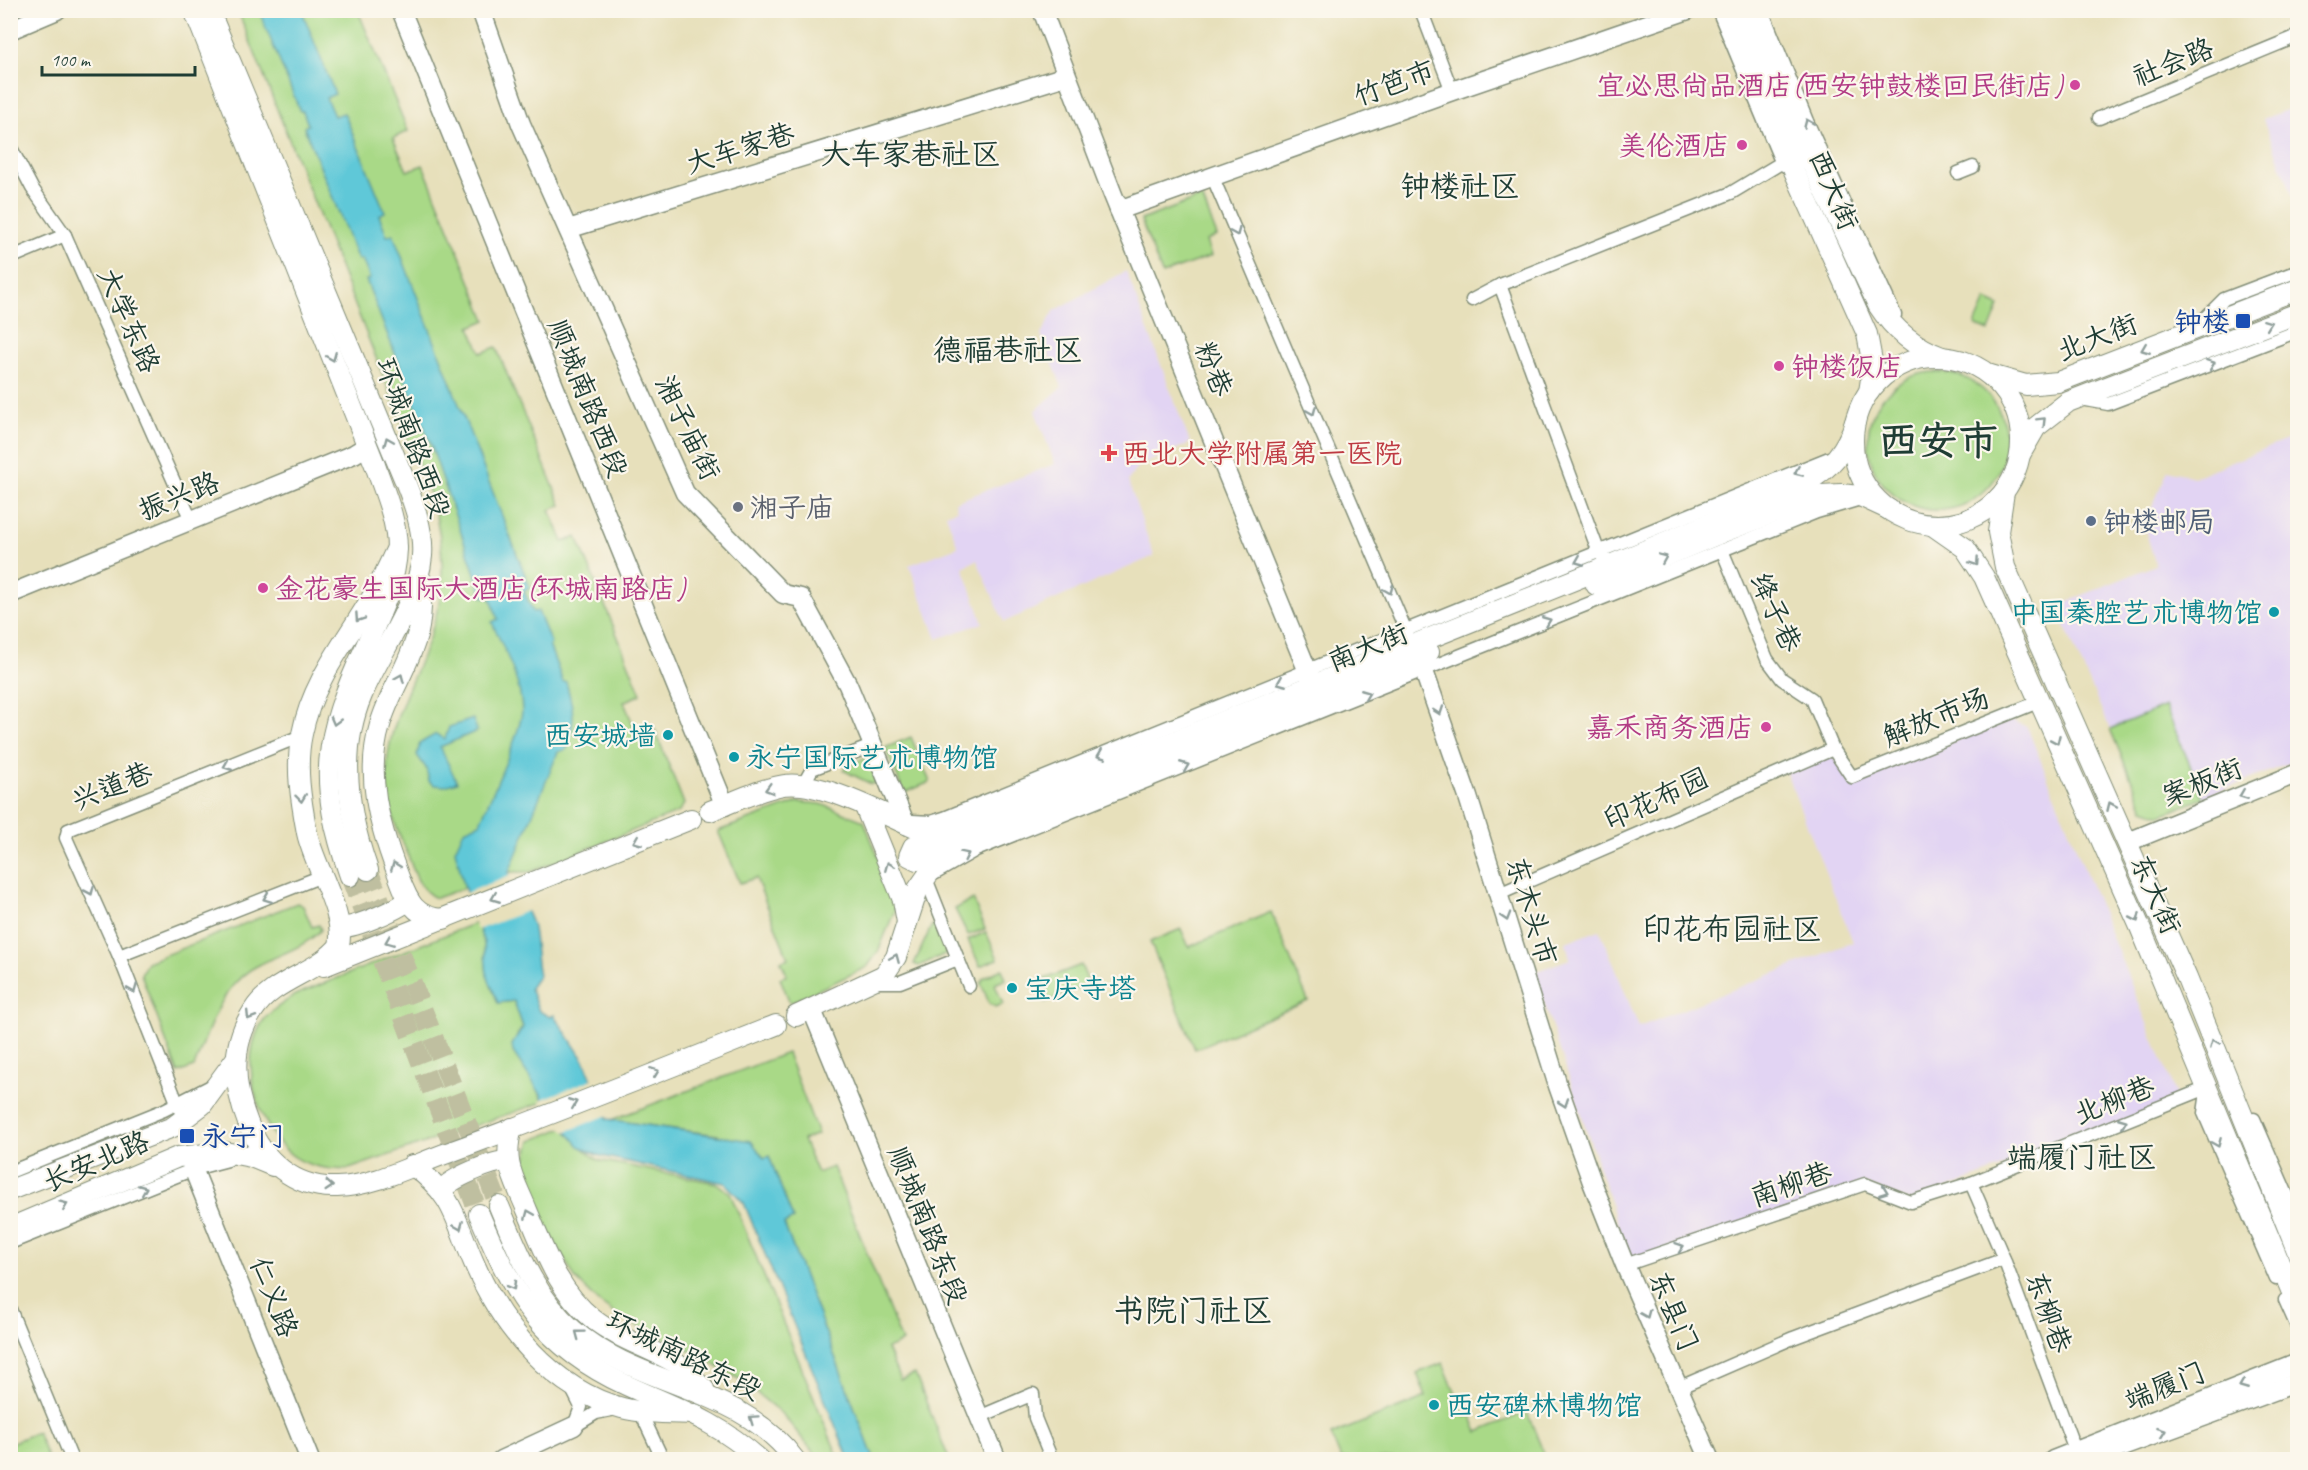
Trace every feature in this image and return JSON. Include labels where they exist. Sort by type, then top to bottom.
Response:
[{"type":"main road","name":"环城南路西段","points":[[181,10],[260,204],[322,331]]},
{"type":"main road","name":"环城南路西段","points":[[194,10],[389,506],[397,548],[388,595],[345,689],[331,737],[328,793],[334,827],[359,873],[347,780],[353,723],[361,696],[412,592],[422,556],[420,530],[405,481],[209,10]]},
{"type":"main road","name":"环城南路西段","points":[[223,10],[315,237],[326,275],[329,301]]},
{"type":"main road","name":"西大街","points":[[1734,10],[1788,167],[1864,323],[1873,366],[1869,392]]},
{"type":"main road","name":"西大街","points":[[1748,10],[1802,140],[1878,305],[1899,331],[1916,345],[1942,357]]},
{"type":"main road","name":"北大街","points":[[1981,370],[2014,383],[2048,385],[2069,379],[2298,289]]},
{"type":"main road","name":"北大街","points":[[2020,455],[2030,436],[2044,419],[2077,398],[2298,313]]},
{"type":"main road","points":[[1942,357],[1969,363],[1981,370],[2000,386],[2013,406],[2020,431],[2020,455],[2004,492],[1976,516],[1959,522],[1932,525],[1910,520],[1890,510],[1872,493],[1859,472],[1854,447],[1856,422],[1869,392],[1894,369],[1917,360],[1942,357]]},
{"type":"main road","name":"南大街","points":[[873,982],[891,967],[924,881],[956,837],[1311,677],[1415,651],[1605,559],[1805,483],[1832,464],[1848,442],[1856,422]]},
{"type":"main road","name":"东大街","points":[[2004,492],[1998,532],[2005,567],[2128,842],[2228,1077],[2298,1253]]},
{"type":"main road","name":"南大街","points":[[718,808],[763,790],[786,784],[803,785],[828,790],[931,836],[956,837],[1415,651],[1811,498],[1841,494],[1869,499],[1890,510]]},
{"type":"main road","name":"东大街","points":[[1932,525],[1957,541],[1978,567],[2140,927],[2298,1307]]},
{"type":"main road","points":[[268,1163],[248,1124],[230,1068],[237,1043],[255,1008],[269,992],[332,953],[339,945],[340,927],[308,838],[303,812],[299,784],[301,736],[306,715],[320,683],[339,648],[374,595],[397,548]]},
{"type":"main road","points":[[422,556],[418,632],[380,725],[373,774],[380,822],[409,900],[428,918],[444,919]]},
{"type":"main road","points":[[872,811],[903,900],[907,922]]},
{"type":"main road","points":[[293,978],[691,819]]},
{"type":"main road","points":[[340,927],[346,928],[409,900]]},
{"type":"main road","points":[[804,1013],[873,982]]},
{"type":"main road","name":"长安北路","points":[[10,1228],[178,1157],[191,1162],[225,1152],[268,1163],[315,1185],[337,1188],[362,1184],[776,1025]]},
{"type":"main road","name":"长安北路","points":[[10,1190],[173,1127],[181,1111],[208,1098],[230,1068]]},
{"type":"main road","points":[[512,1128],[507,1148],[508,1161],[551,1265],[578,1305],[606,1328],[674,1362],[713,1397]]},
{"type":"main road","points":[[442,1190],[447,1183],[495,1163],[508,1161]]},
{"type":"main road","points":[[412,1165],[442,1190],[474,1264],[501,1313],[534,1354],[564,1379],[598,1399],[631,1410],[695,1414]]},
{"type":"main road","name":"环城南路东段","points":[[499,1206],[524,1266],[554,1311],[573,1330],[615,1358],[713,1397],[756,1421],[775,1437],[795,1460]]},
{"type":"main road","name":"环城南路东段","points":[[479,1214],[516,1292],[547,1332],[579,1359],[602,1373],[717,1425],[760,1460]]},
{"type":"street","points":[[10,30],[57,10]]},
{"type":"street","name":"顺城南路西段","points":[[401,10],[718,808]]},
{"type":"street","name":"湘子庙街","points":[[481,10],[521,124],[685,493],[783,594],[801,598],[849,685],[905,823]]},
{"type":"street","name":"粉巷","points":[[1042,10],[1119,210],[1311,677]]},
{"type":"street","points":[[1421,10],[1452,91]]},
{"type":"street","name":"竹笆市","points":[[1119,210],[1452,91],[1688,10]]},
{"type":"street","points":[[1472,300],[1500,285],[1731,193],[1788,167],[1718,10]]},
{"type":"street","points":[[1762,10],[1807,121],[1883,293],[1898,320],[1916,345]]},
{"type":"street","name":"社会路","points":[[2099,118],[2298,36]]},
{"type":"street","name":"大车家巷","points":[[568,229],[1066,76]]},
{"type":"street","name":"大学东路","points":[[10,146],[32,188],[65,235],[191,520]]},
{"type":"street","points":[[1958,173],[1973,167]]},
{"type":"street","points":[[1213,178],[1415,651]]},
{"type":"street","points":[[10,258],[65,235]]},
{"type":"street","points":[[2193,330],[2224,299],[2298,271]]},
{"type":"street","points":[[1500,285],[1605,559]]},
{"type":"street","points":[[2077,398],[2108,404],[2298,331]]},
{"type":"street","name":"振兴路","points":[[10,594],[354,454],[367,446]]},
{"type":"street","points":[[969,986],[924,881],[949,864],[1415,651],[1722,550],[1829,507],[1869,499]]},
{"type":"street","name":"绛子巷","points":[[1722,550],[1767,659],[1782,680],[1812,699],[1833,749],[1852,777]]},
{"type":"street","name":"东木头市","points":[[1415,651],[1499,894],[1558,1086],[1592,1182]]},
{"type":"street","points":[[905,823],[920,823],[944,818],[1311,677]]},
{"type":"street","name":"解放市场","points":[[1852,777],[2038,702]]},
{"type":"street","name":"兴道巷","points":[[181,1111],[119,956],[66,838],[68,830],[301,736]]},
{"type":"street","points":[[803,785],[812,769],[874,745]]},
{"type":"street","name":"印花布园","points":[[1499,894],[1833,749]]},
{"type":"street","name":"案板街","points":[[2128,842],[2298,773]]},
{"type":"street","points":[[119,956],[322,876]]},
{"type":"street","points":[[873,982],[900,982],[958,959]]},
{"type":"street","name":"顺城南路东段","points":[[804,1013],[997,1460]]},
{"type":"street","points":[[2228,1077],[2253,1116],[2298,1220]]},
{"type":"street","points":[[2208,1088],[2204,1113],[2298,1329]]},
{"type":"street","name":"北柳巷","points":[[1971,1182],[2208,1088]]},
{"type":"street","points":[[10,1172],[181,1111]]},
{"type":"street","points":[[10,1243],[191,1162]]},
{"type":"street","name":"仁义路","points":[[191,1162],[310,1460]]},
{"type":"street","name":"东县门","points":[[1592,1182],[1625,1265],[1710,1460]]},
{"type":"street","name":"东柳巷","points":[[1971,1182],[2004,1259],[2080,1457]]},
{"type":"street","name":"南柳巷","points":[[1625,1265],[1865,1184],[1911,1202],[1971,1182]]},
{"type":"street","points":[[1678,1388],[1793,1338],[2004,1259]]},
{"type":"street","points":[[10,1308],[72,1460]]},
{"type":"street","name":"端履门","points":[[2080,1457],[2298,1363]]},
{"type":"street","points":[[564,1379],[574,1390],[581,1407],[574,1426]]},
{"type":"street","name":"端履门","points":[[2053,1460],[2080,1457],[2298,1382]]},
{"type":"street","points":[[979,1417],[1033,1394],[1035,1418],[1052,1460]]},
{"type":"street","points":[[501,1460],[574,1426],[596,1413],[631,1410],[663,1460]]},
{"type":"shaded area","points":[[2297,106],[2297,207],[2263,119]]},
{"type":"shaded area","name":"西北大学附属第一医院","points":[[1126,271],[1190,443],[1137,467],[1128,481],[1154,556],[1004,622],[977,560],[963,567],[983,623],[937,639],[909,565],[958,547],[946,514],[957,510],[955,502],[1055,464],[1035,411],[1062,387],[1041,335],[1054,311]]},
{"type":"shaded area","points":[[2297,436],[2297,760],[2204,798],[2165,706],[2110,729],[2056,606],[2156,565],[2144,526],[2168,470],[2194,477]]},
{"type":"shaded area","points":[[2009,719],[2027,727],[2178,1100],[1911,1202],[1865,1184],[1631,1264],[1534,972],[1570,959],[1566,942],[1600,930],[1639,1027],[1853,942],[1786,772],[1831,752],[1850,781]]},
{"type":"green space","points":[[238,11],[358,11],[408,131],[393,138],[407,171],[423,165],[486,320],[470,327],[481,353],[496,347],[561,505],[550,510],[563,542],[577,537],[641,694],[624,702],[638,737],[655,730],[684,804],[679,812],[530,872],[509,872],[436,898],[424,889],[416,877],[391,812],[387,778],[389,750],[395,724],[425,649],[440,596],[442,558],[437,520],[431,496]]},
{"type":"green space","points":[[1202,197],[1217,236],[1206,241],[1211,256],[1162,274],[1141,220]]},
{"type":"green space","points":[[1986,300],[1999,306],[1989,331],[1975,325]]},
{"type":"green space","points":[[1937,372],[1963,377],[1986,392],[2001,415],[2006,441],[2001,467],[1986,490],[1963,505],[1937,510],[1911,505],[1888,490],[1873,467],[1868,441],[1873,415],[1888,392],[1911,377]]},
{"type":"green space","points":[[2165,706],[2204,798],[2161,815],[2144,809],[2110,729]]},
{"type":"green space","points":[[911,737],[930,782],[904,793],[885,748]]},
{"type":"green space","points":[[867,758],[873,760],[882,781],[871,784],[843,770],[848,765]]},
{"type":"green space","points":[[798,802],[821,804],[864,821],[897,905],[878,952],[867,967],[790,1003],[780,978],[787,975],[781,961],[788,958],[756,878],[740,883],[718,831]]},
{"type":"green space","points":[[973,899],[985,929],[968,935],[955,909]]},
{"type":"green space","points":[[297,903],[303,906],[312,927],[319,925],[321,930],[298,947],[257,966],[234,984],[217,1010],[194,1067],[178,1073],[141,974],[147,962]]},
{"type":"green space","points":[[1271,912],[1308,1001],[1195,1049],[1150,942],[1181,929],[1189,947]]},
{"type":"green space","points":[[478,922],[484,943],[487,975],[498,1003],[514,1001],[523,1027],[517,1035],[543,1102],[349,1169],[317,1166],[294,1157],[277,1140],[267,1125],[254,1090],[251,1072],[252,1053],[255,1036],[266,1017],[295,995]]},
{"type":"green space","points":[[932,925],[938,927],[947,953],[919,966],[914,964]]},
{"type":"green space","points":[[986,932],[998,959],[980,966],[968,940]]},
{"type":"green space","points":[[1081,965],[1089,984],[1045,1002],[1037,982]]},
{"type":"green space","points":[[1002,969],[1006,979],[995,984],[1003,1004],[995,1007],[989,1003],[981,983],[983,978]]},
{"type":"green space","points":[[787,1053],[818,1134],[803,1140],[817,1173],[833,1167],[902,1342],[887,1349],[900,1380],[915,1374],[949,1459],[874,1459],[784,1224],[793,1219],[769,1156],[764,1158],[718,1135],[611,1120]]},
{"type":"green space","points":[[562,1128],[598,1160],[716,1183],[730,1193],[839,1459],[819,1459],[783,1415],[741,1380],[692,1352],[623,1319],[600,1303],[575,1278],[545,1224],[523,1168],[531,1141]]},
{"type":"green space","name":"西安碑林博物馆","points":[[1443,1363],[1465,1417],[1471,1415],[1478,1432],[1527,1412],[1546,1459],[1341,1459],[1331,1435],[1426,1397],[1417,1373]]},
{"type":"green space","points":[[37,1432],[48,1459],[11,1459],[11,1443]]},
{"type":"water","points":[[259,11],[302,11],[335,94],[326,98],[334,116],[344,113],[385,212],[379,215],[387,236],[393,234],[530,588],[524,591],[533,612],[538,611],[563,682],[566,682],[573,716],[567,749],[558,752],[509,872],[510,879],[532,924],[539,975],[530,988],[539,1011],[550,1017],[554,1015],[585,1062],[607,1119],[751,1141],[764,1158],[769,1156],[793,1219],[784,1224],[874,1459],[849,1459],[744,1203],[725,1183],[597,1155],[579,1146],[543,1102],[542,1096],[513,1052],[512,1045],[523,1027],[514,1001],[498,1003],[487,975],[484,943],[465,889],[455,850],[464,830],[480,823],[517,734],[521,720],[521,699],[511,664],[492,622],[498,619],[490,596],[483,597],[430,442],[366,280],[370,279],[362,259],[358,260],[304,127],[308,125],[303,111],[300,111]]},
{"type":"water","points":[[473,719],[477,731],[440,747],[457,782],[445,786],[434,785],[429,781],[426,768],[417,755],[420,743],[436,734],[445,739],[449,727]]},
{"type":"pier","points":[[512,875],[530,910],[477,930],[463,894]]},
{"type":"pier","points":[[595,1078],[608,1115],[565,1132],[543,1107],[540,1100]]},
{"type":"tunnel","points":[[368,870],[499,1206]]},
{"type":"tunnel","points":[[350,876],[479,1214]]},
{"type":"place","name":"宜必思尚品酒店(西安钟鼓楼回民街店)","points":[[2075,85]]},
{"type":"place","name":"美伦酒店","points":[[1742,145]]},
{"type":"place","name":"钟楼","points":[[2243,321]]},
{"type":"place","name":"钟楼饭店","points":[[1779,366]]},
{"type":"place","name":"西北大学附属第一医院","points":[[1109,453]]},
{"type":"place","name":"湘子庙","points":[[738,507]]},
{"type":"place","name":"钟楼邮局","points":[[2091,521]]},
{"type":"place","name":"金花豪生国际大酒店(环城南路店)","points":[[263,588]]},
{"type":"place","name":"中国秦腔艺术博物馆","points":[[2274,612]]},
{"type":"place","name":"嘉禾商务酒店","points":[[1766,727]]},
{"type":"place","name":"西安城墙","points":[[668,735]]},
{"type":"place","name":"永宁国际艺术博物馆","points":[[734,757]]},
{"type":"place","name":"宝庆寺塔","points":[[1012,988]]},
{"type":"place","name":"永宁门","points":[[187,1136]]},
{"type":"place","name":"西安碑林博物馆","points":[[1434,1405]]},
{"type":"district","name":"大车家巷社区","points":[[911,154]]},
{"type":"district","name":"钟楼社区","points":[[1460,186]]},
{"type":"district","name":"德福巷社区","points":[[1008,350]]},
{"type":"district","name":"西安市","points":[[1938,441]]},
{"type":"district","name":"印花布园社区","points":[[1732,929]]},
{"type":"district","name":"端履门社区","points":[[2082,1157]]},
{"type":"district","name":"书院门社区","points":[[1193,1310]]}]
